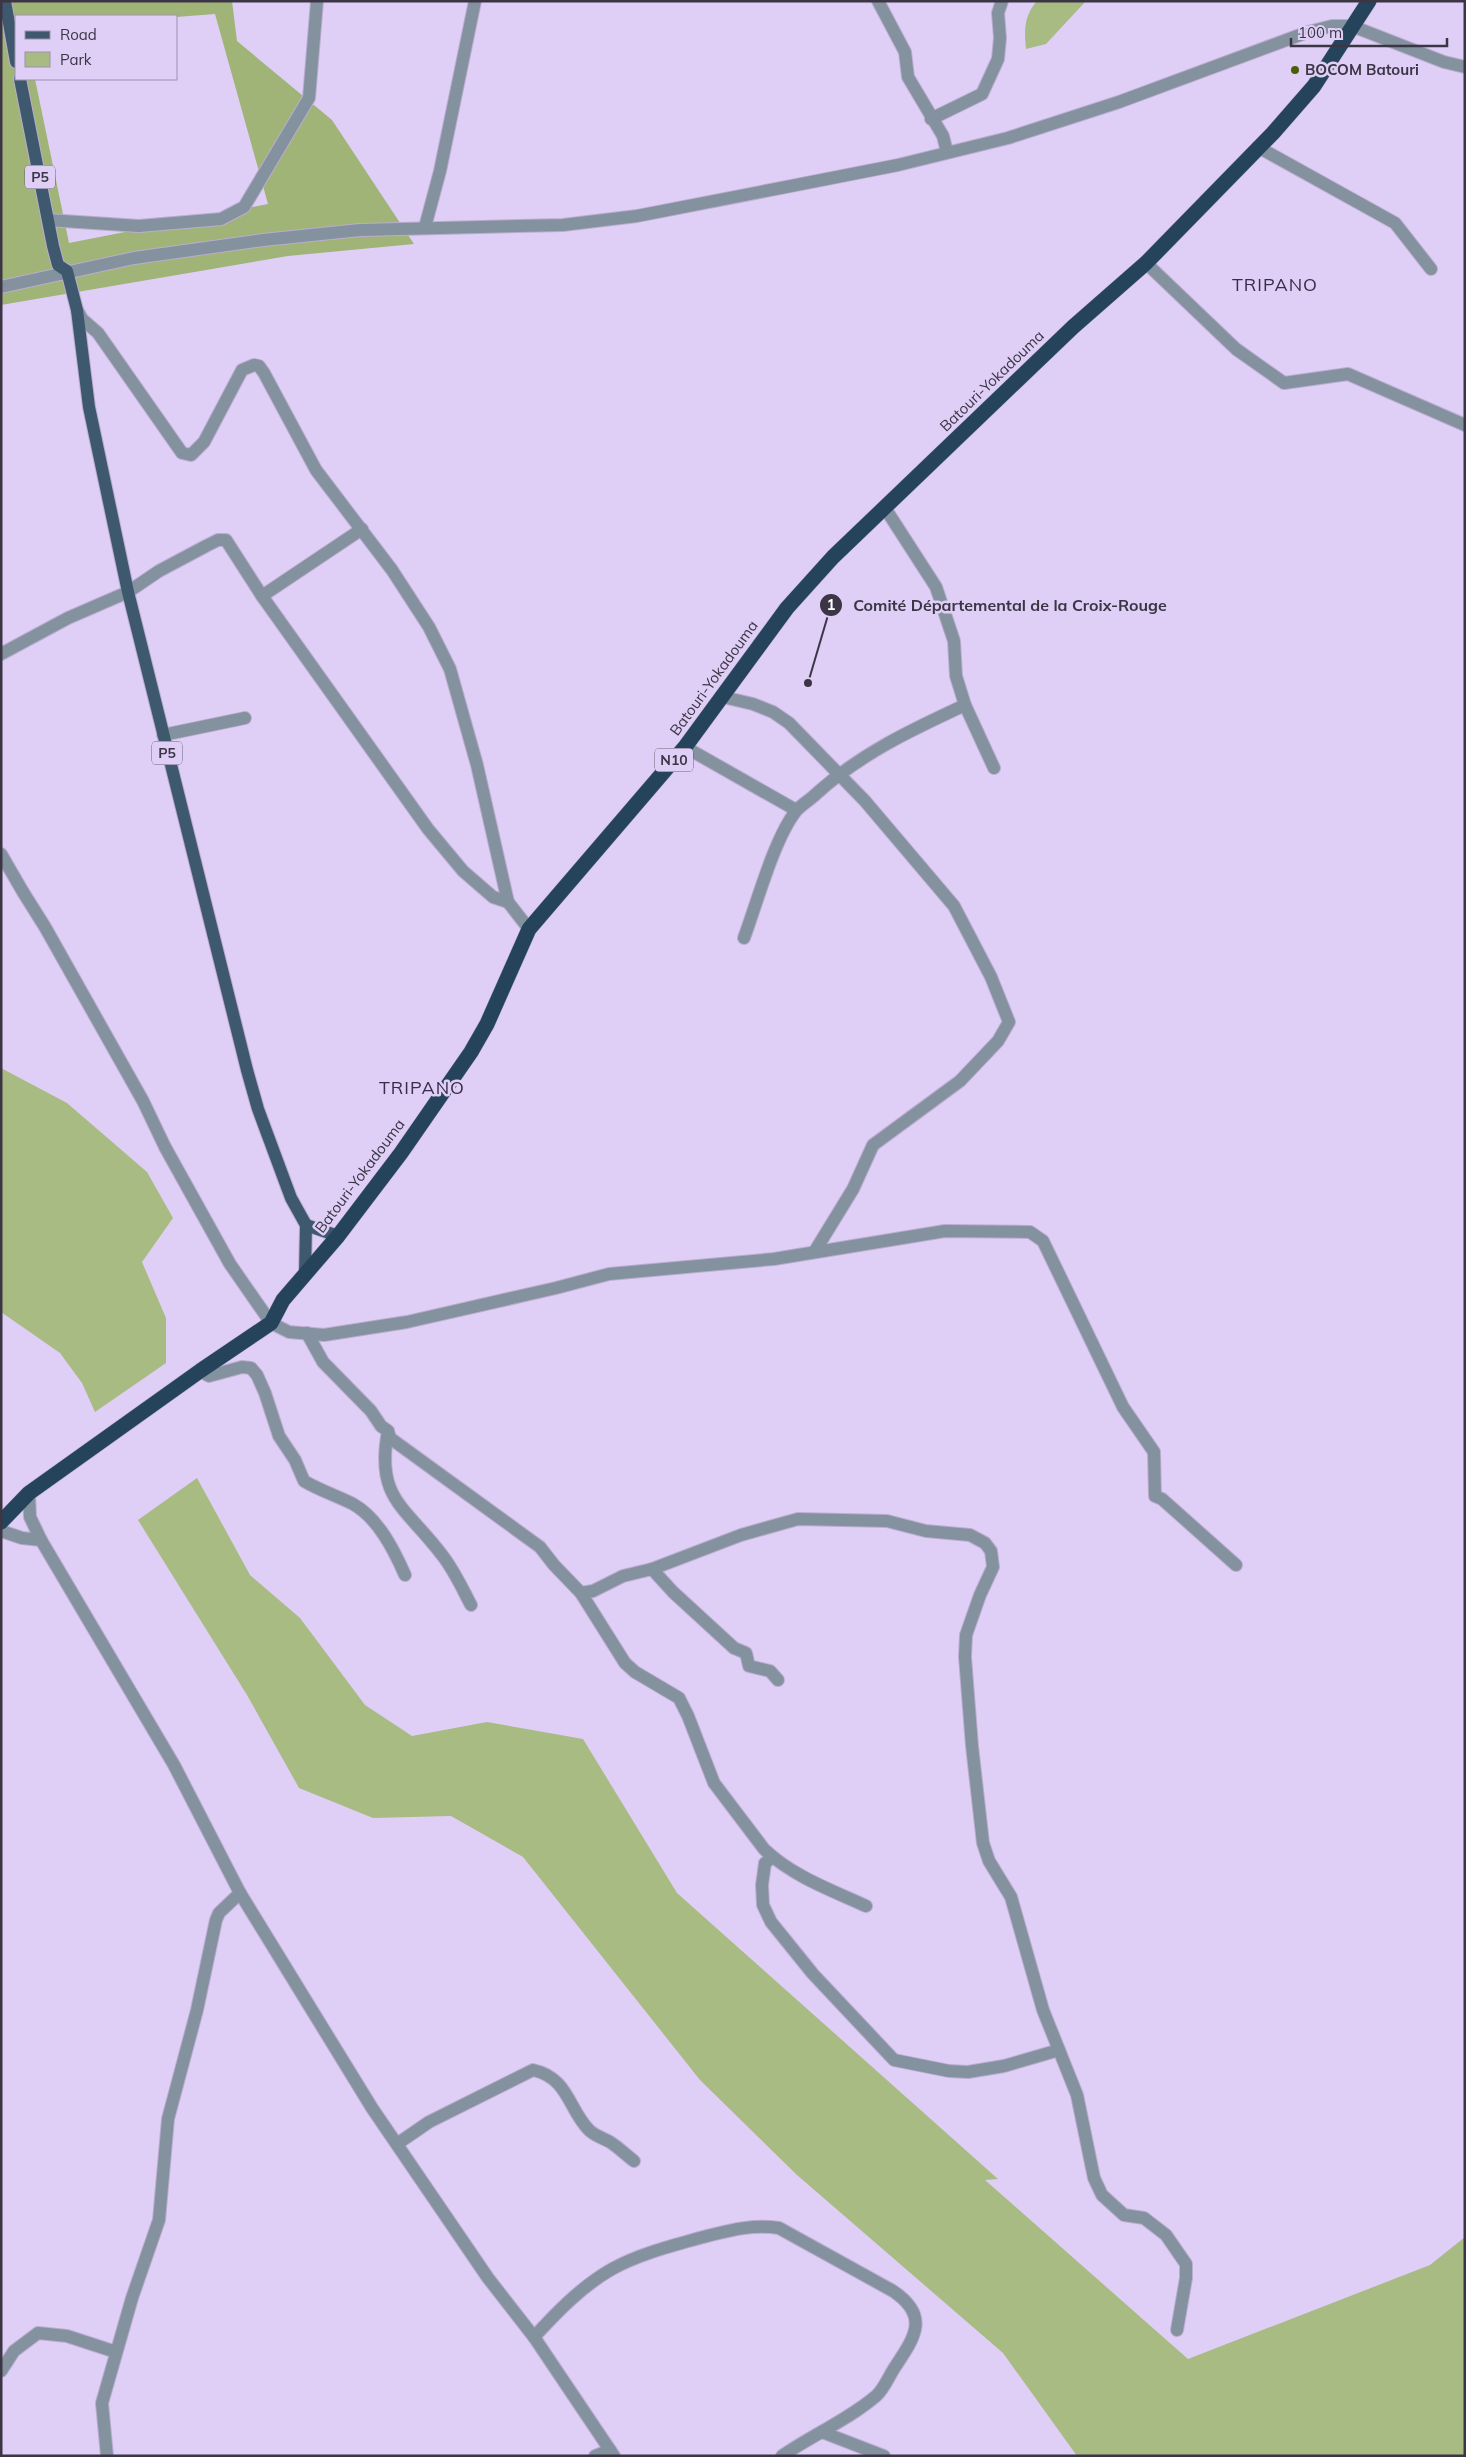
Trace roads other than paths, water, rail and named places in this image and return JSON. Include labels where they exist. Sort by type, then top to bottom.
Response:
[{"type":"highway","name":"Batouri-Yokadouma","points":[[1,1522],[29,1493],[200,1371],[271,1324],[283,1300],[338,1236],[401,1153],[471,1052],[498,1001],[529,929],[580,867],[685,747],[786,608],[833,557],[1073,327],[1146,263],[1258,147],[1314,86],[1333,60],[1369,1]]},
{"type":"main road","points":[[5,1],[15,56]]},
{"type":"main road","name":"P5","points":[[20,80],[58,265],[67,271],[78,310],[88,407],[128,592],[246,1070],[258,1109],[291,1198],[306,1225]]},
{"type":"main road","points":[[305,1274],[306,1225],[338,1236]]},
{"type":"street","points":[[48,220],[139,226],[221,219],[244,207],[310,98],[317,1]]},
{"type":"street","points":[[425,227],[440,171],[475,1]]},
{"type":"street","points":[[878,1],[905,52],[908,77],[931,119],[943,136],[947,152]]},
{"type":"street","points":[[931,119],[982,94],[998,59],[1000,38],[998,13],[1002,1]]},
{"type":"street","points":[[1,287],[67,271],[134,258],[263,240],[360,230],[425,227],[547,226],[637,216],[898,165],[1008,138],[1101,108],[1308,32],[1332,26],[1352,26],[1444,62],[1465,66]]},
{"type":"street","points":[[1258,147],[1395,223],[1431,270]]},
{"type":"street","points":[[1146,263],[1236,349],[1284,383],[1348,374],[1465,425]]},
{"type":"street","points":[[78,310],[82,319],[98,333],[182,453],[191,455],[204,442],[242,370],[254,365],[259,366],[316,470],[362,528],[429,626],[450,669],[482,782],[508,902],[529,929]]},
{"type":"street","points":[[885,508],[936,587],[954,641],[956,676],[965,705],[994,768]]},
{"type":"street","points":[[262,596],[362,528]]},
{"type":"street","points":[[1,654],[68,618],[128,592],[159,571],[222,539],[228,542],[262,596],[428,829],[463,871],[493,897],[508,902]]},
{"type":"street","points":[[723,697],[737,699],[772,712],[789,724],[838,773],[954,906],[991,978],[1009,1022],[998,1041],[960,1082],[873,1145],[853,1189],[815,1251]]},
{"type":"street","points":[[744,938],[779,843],[796,810],[838,773],[879,746],[965,705]]},
{"type":"street","points":[[163,735],[245,718]]},
{"type":"street","points":[[685,747],[796,810]]},
{"type":"street","points":[[1,854],[22,892],[45,927],[143,1101],[165,1148],[230,1264],[271,1324],[289,1332],[324,1335],[407,1322],[609,1274],[774,1259],[944,1231],[1017,1230],[1030,1232],[1043,1241],[1123,1407],[1154,1452],[1155,1496],[1162,1499],[1236,1565]]},
{"type":"street","points":[[307,1333],[324,1362],[371,1411],[381,1426],[388,1431],[390,1438],[540,1547],[558,1570],[581,1593],[625,1663],[635,1672],[679,1698],[714,1783],[748,1830],[773,1857],[822,1887],[866,1906]]},
{"type":"street","points":[[200,1371],[209,1376],[242,1367],[251,1368],[257,1375],[279,1436],[296,1460],[304,1481],[356,1506],[364,1513],[395,1551],[405,1574]]},
{"type":"street","points":[[388,1431],[384,1450],[384,1470],[391,1493],[400,1508],[443,1556],[471,1605]]},
{"type":"street","points":[[29,1493],[30,1517],[41,1540],[174,1765],[240,1894],[397,2144],[488,2278],[534,2337],[612,2453],[596,2456]]},
{"type":"street","points":[[581,1593],[593,1591],[623,1576],[652,1569],[740,1535],[798,1519],[887,1521],[926,1532],[970,1535],[978,1537],[988,1546],[992,1558],[992,1572],[980,1594],[965,1644],[968,1706],[983,1843],[989,1861],[1011,1897],[1043,2010],[1077,2095],[1091,2168],[1102,2195],[1124,2215],[1144,2218],[1166,2235],[1186,2264],[1186,2278],[1177,2330]]},
{"type":"street","points":[[1,1531],[22,1538],[41,1540]]},
{"type":"street","points":[[652,1569],[673,1592],[734,1648],[746,1653],[749,1666],[770,1671],[778,1680]]},
{"type":"street","points":[[773,1857],[765,1863],[762,1885],[763,1905],[772,1922],[813,1974],[894,2060],[936,2069],[968,2072],[1004,2066],[1059,2050]]},
{"type":"street","points":[[107,2456],[102,2403],[116,2352],[159,2220],[168,2119],[197,2010],[213,1931],[219,1913],[240,1894]]},
{"type":"street","points":[[397,2144],[428,2122],[533,2070],[545,2073],[563,2089],[583,2124],[591,2132],[611,2143],[634,2161]]},
{"type":"street","points":[[534,2337],[562,2308],[595,2280],[636,2258],[728,2231],[764,2225],[779,2228],[893,2291],[913,2308],[916,2322],[916,2332],[909,2347],[877,2395],[782,2456]]},
{"type":"street","points":[[1,2371],[14,2351],[38,2333],[68,2336],[116,2352]]},
{"type":"street","points":[[822,2432],[884,2456]]},
{"type":"place","name":"BOCOM Batouri","points":[[1295,70]]},
{"type":"place","name":"Comité Départemental de la Croix-Rouge","points":[[808,683]]},
{"type":"district","name":"TRIPANO","points":[[1275,285]]},
{"type":"district","name":"TRIPANO","points":[[422,1088]]}]
